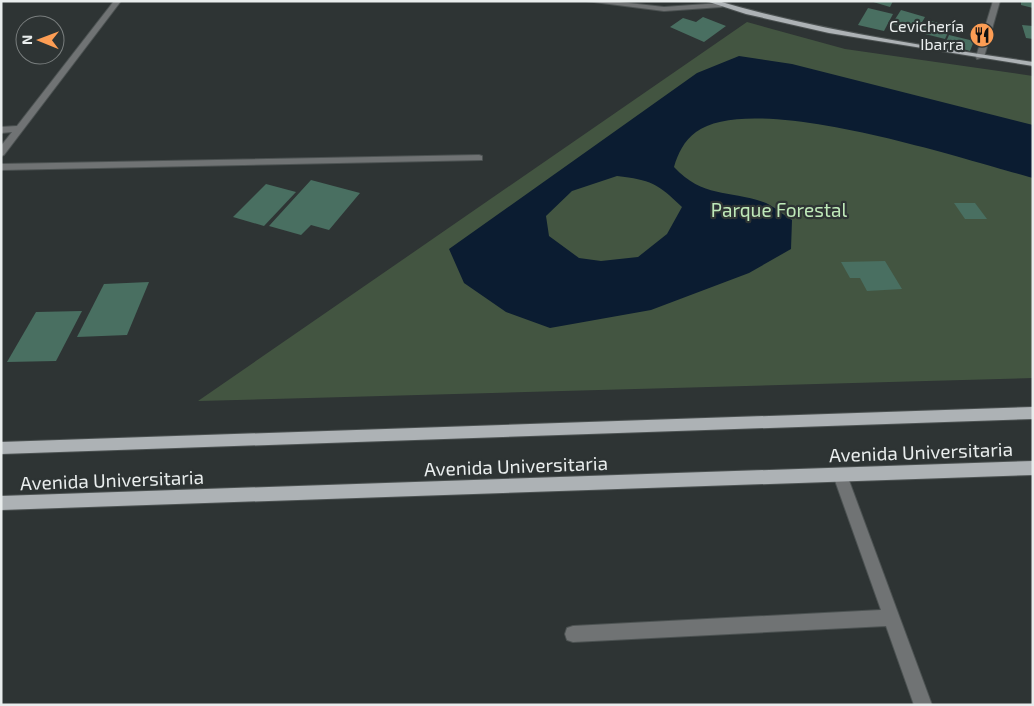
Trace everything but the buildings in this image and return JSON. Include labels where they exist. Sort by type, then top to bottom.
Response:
[{"type":"main road","points":[[709,1],[869,39],[1033,64]]},
{"type":"main road","name":"Avenida Universitaria","points":[[1,448],[1033,413]]},
{"type":"main road","name":"Avenida Universitaria","points":[[1,504],[1033,468]]},
{"type":"street","points":[[1,153],[118,1]]},
{"type":"street","points":[[589,1],[664,10],[721,5]]},
{"type":"street","points":[[980,57],[997,1]]},
{"type":"street","points":[[1,130],[18,130]]},
{"type":"street","points":[[1,167],[479,158]]},
{"type":"street","points":[[840,475],[922,705]]},
{"type":"street","points":[[573,634],[890,618]]},
{"type":"green space","name":"Parque Forestal","points":[[747,22],[845,49],[1033,76],[1033,378],[198,401]]},
{"type":"water","points":[[739,56],[792,64],[1033,125],[1033,178],[912,144],[860,132],[810,123],[763,119],[724,121],[696,132],[688,139],[677,157],[674,167],[685,177],[706,189],[766,203],[792,220],[791,249],[749,273],[651,310],[550,328],[506,312],[464,283],[449,249],[697,73]],"holes":[[[617,176],[629,177],[653,184],[682,207],[667,234],[638,257],[601,261],[579,258],[549,236],[546,216],[572,191]]]},
{"type":"place","name":"Cevichería Ibarra","points":[[982,35]]}]
